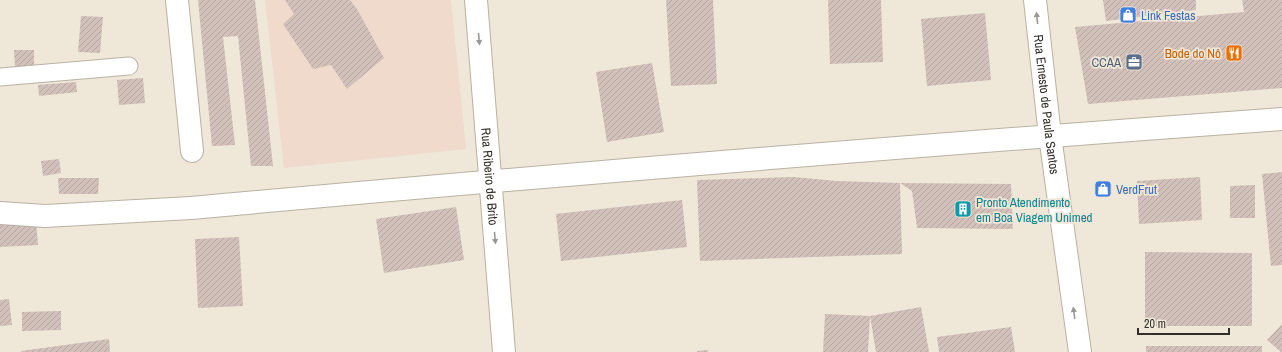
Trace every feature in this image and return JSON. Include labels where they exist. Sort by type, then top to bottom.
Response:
[{"type":"street","points":[[177,0],[192,151]]},
{"type":"street","name":"Rua Ribeiro de Brito","points":[[476,0],[504,352]]},
{"type":"street","name":"Rua Ernesto de Paula Santos","points":[[1035,0],[1050,136],[1080,352]]},
{"type":"street","points":[[0,213],[44,216],[191,208],[490,181],[1282,119]]},
{"type":"lane","points":[[0,77],[129,66]]},
{"type":"shaded area","points":[[265,0],[451,0],[466,149],[284,168]]},
{"type":"building","points":[[198,0],[255,0],[273,166],[251,166],[238,36],[223,37],[235,145],[212,146]]},
{"type":"building","points":[[285,0],[350,0],[357,9],[384,58],[347,89],[331,65],[313,69],[283,24],[294,14]]},
{"type":"building","points":[[666,0],[713,0],[717,84],[671,86]]},
{"type":"building","points":[[828,0],[881,0],[883,62],[830,64]]},
{"type":"building","name":"Link Festas","points":[[1103,0],[1196,0],[1196,10],[1106,21]]},
{"type":"building","points":[[1242,0],[1282,0],[1282,88],[1088,104],[1075,27],[1244,12]]},
{"type":"building","points":[[985,13],[991,80],[927,86],[921,19]]},
{"type":"building","points":[[81,16],[103,17],[100,53],[78,52]]},
{"type":"building","points":[[14,50],[34,50],[34,66],[15,67]]},
{"type":"building","points":[[652,63],[664,132],[607,142],[596,72]]},
{"type":"building","points":[[143,78],[145,103],[119,105],[117,80]]},
{"type":"building","points":[[76,82],[77,92],[39,96],[38,85]]},
{"type":"building","points":[[59,159],[61,173],[43,176],[41,161]]},
{"type":"building","points":[[1282,172],[1282,265],[1271,266],[1262,174]]},
{"type":"building","points":[[794,177],[837,181],[900,183],[902,254],[700,261],[697,180]]},
{"type":"building","points":[[1200,177],[1202,220],[1139,224],[1137,181]]},
{"type":"building","points":[[58,178],[99,178],[98,194],[59,194]]},
{"type":"building","name":"Pronto Atendimento em Boa Viagem Unimed","points":[[900,183],[1011,184],[1013,229],[917,228],[912,191]]},
{"type":"building","points":[[1255,185],[1255,218],[1230,218],[1230,186]]},
{"type":"building","points":[[682,200],[687,247],[561,261],[556,214]]},
{"type":"building","points":[[456,207],[464,260],[384,273],[376,219]]},
{"type":"building","points":[[36,220],[38,245],[0,247],[0,223]]},
{"type":"building","points":[[239,237],[243,306],[198,308],[195,239]]},
{"type":"building","points":[[1145,252],[1252,253],[1252,326],[1145,326]]},
{"type":"building","points":[[9,299],[12,325],[0,326],[0,300]]},
{"type":"building","points":[[921,307],[929,352],[876,352],[870,316]]},
{"type":"building","points":[[61,311],[61,330],[22,331],[22,312]]},
{"type":"building","points":[[825,314],[870,316],[868,352],[823,352]]},
{"type":"building","points":[[1282,324],[1282,352],[1281,352],[1267,340]]},
{"type":"building","points":[[1011,327],[1015,352],[939,352],[937,337]]},
{"type":"building","points":[[109,339],[110,352],[21,352],[21,351]]},
{"type":"building","points":[[1146,346],[1262,346],[1262,352],[1146,352]]},
{"type":"building","points":[[708,350],[708,352],[697,352],[697,351]]},
{"type":"place","name":"Link Festas","points":[[1128,15]]},
{"type":"place","name":"Bode do Nô","points":[[1234,53]]},
{"type":"place","name":"CCAA","points":[[1134,62]]},
{"type":"place","name":"VerdFrut","points":[[1103,189]]},
{"type":"place","name":"Pronto Atendimento em Boa Viagem Unimed","points":[[963,209]]}]
